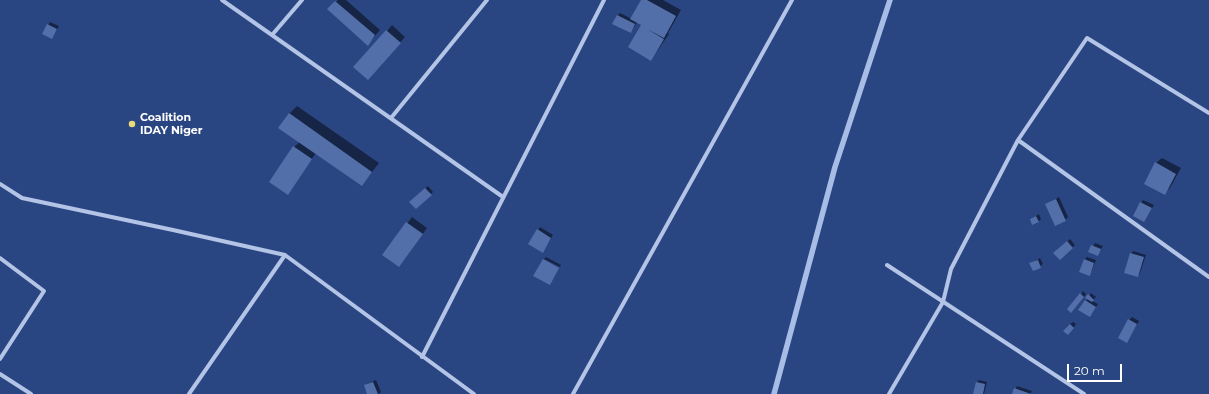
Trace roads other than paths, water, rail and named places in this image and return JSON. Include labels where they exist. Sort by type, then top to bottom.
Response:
[{"type":"street","points":[[222,0],[503,197]]},
{"type":"street","points":[[272,35],[302,0]]},
{"type":"street","points":[[391,118],[486,0]]},
{"type":"street","points":[[422,357],[604,0]]},
{"type":"street","points":[[573,394],[792,0]]},
{"type":"street","points":[[889,394],[943,302],[951,269],[1018,140],[1086,38],[1209,113]]},
{"type":"street","points":[[1018,140],[1209,278]]},
{"type":"street","points":[[0,184],[22,198],[286,255],[474,394]]},
{"type":"street","points":[[189,394],[286,255]]},
{"type":"street","points":[[0,258],[44,291],[0,359]]},
{"type":"street","points":[[887,265],[1084,394]]},
{"type":"street","points":[[0,374],[31,394]]},
{"type":"waterway","points":[[774,394],[835,167],[890,0]]},
{"type":"place","name":"Coalition IDAY Niger","points":[[132,124]]}]
